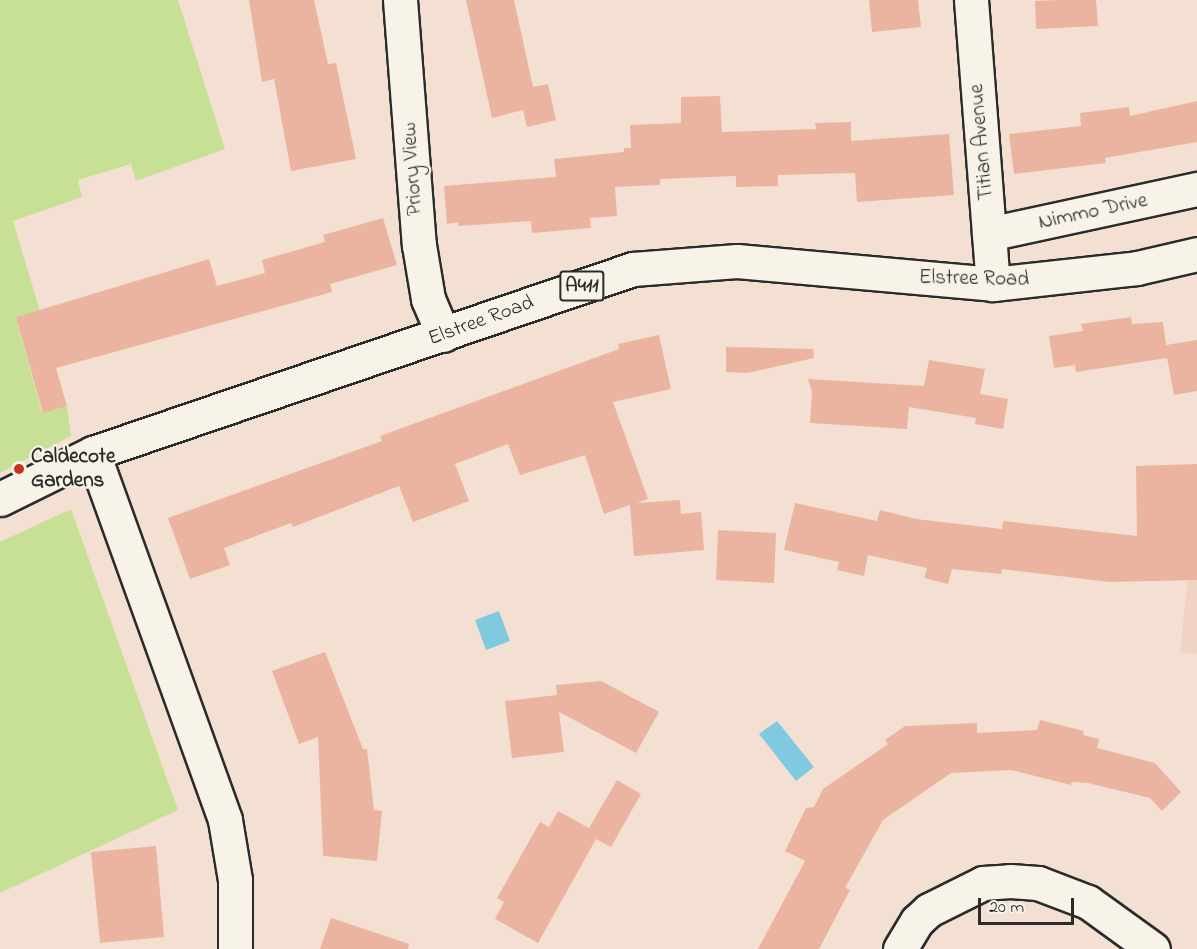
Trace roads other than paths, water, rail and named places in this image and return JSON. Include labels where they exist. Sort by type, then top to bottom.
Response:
[{"type":"street","name":"Priory View","points":[[400,0],[419,244],[428,299],[443,335]]},
{"type":"street","name":"Titian Avenue","points":[[970,0],[993,284]]},
{"type":"street","name":"Nimmo Drive","points":[[989,234],[1197,189]]},
{"type":"street","name":"Elstree Road","points":[[0,499],[93,453],[633,269],[682,263],[737,261],[993,284],[1137,268],[1197,254]]},
{"type":"street","points":[[93,453],[225,820],[235,880],[234,949]]},
{"type":"street","points":[[900,949],[917,921],[930,909],[983,883],[1010,881],[1038,883],[1088,902],[1153,949]]},
{"type":"water","points":[[499,611],[510,641],[486,650],[475,620]]},
{"type":"water","points":[[777,721],[814,767],[796,781],[759,734]]},
{"type":"place","name":"Caldecote Gardens","points":[[19,469]]}]
